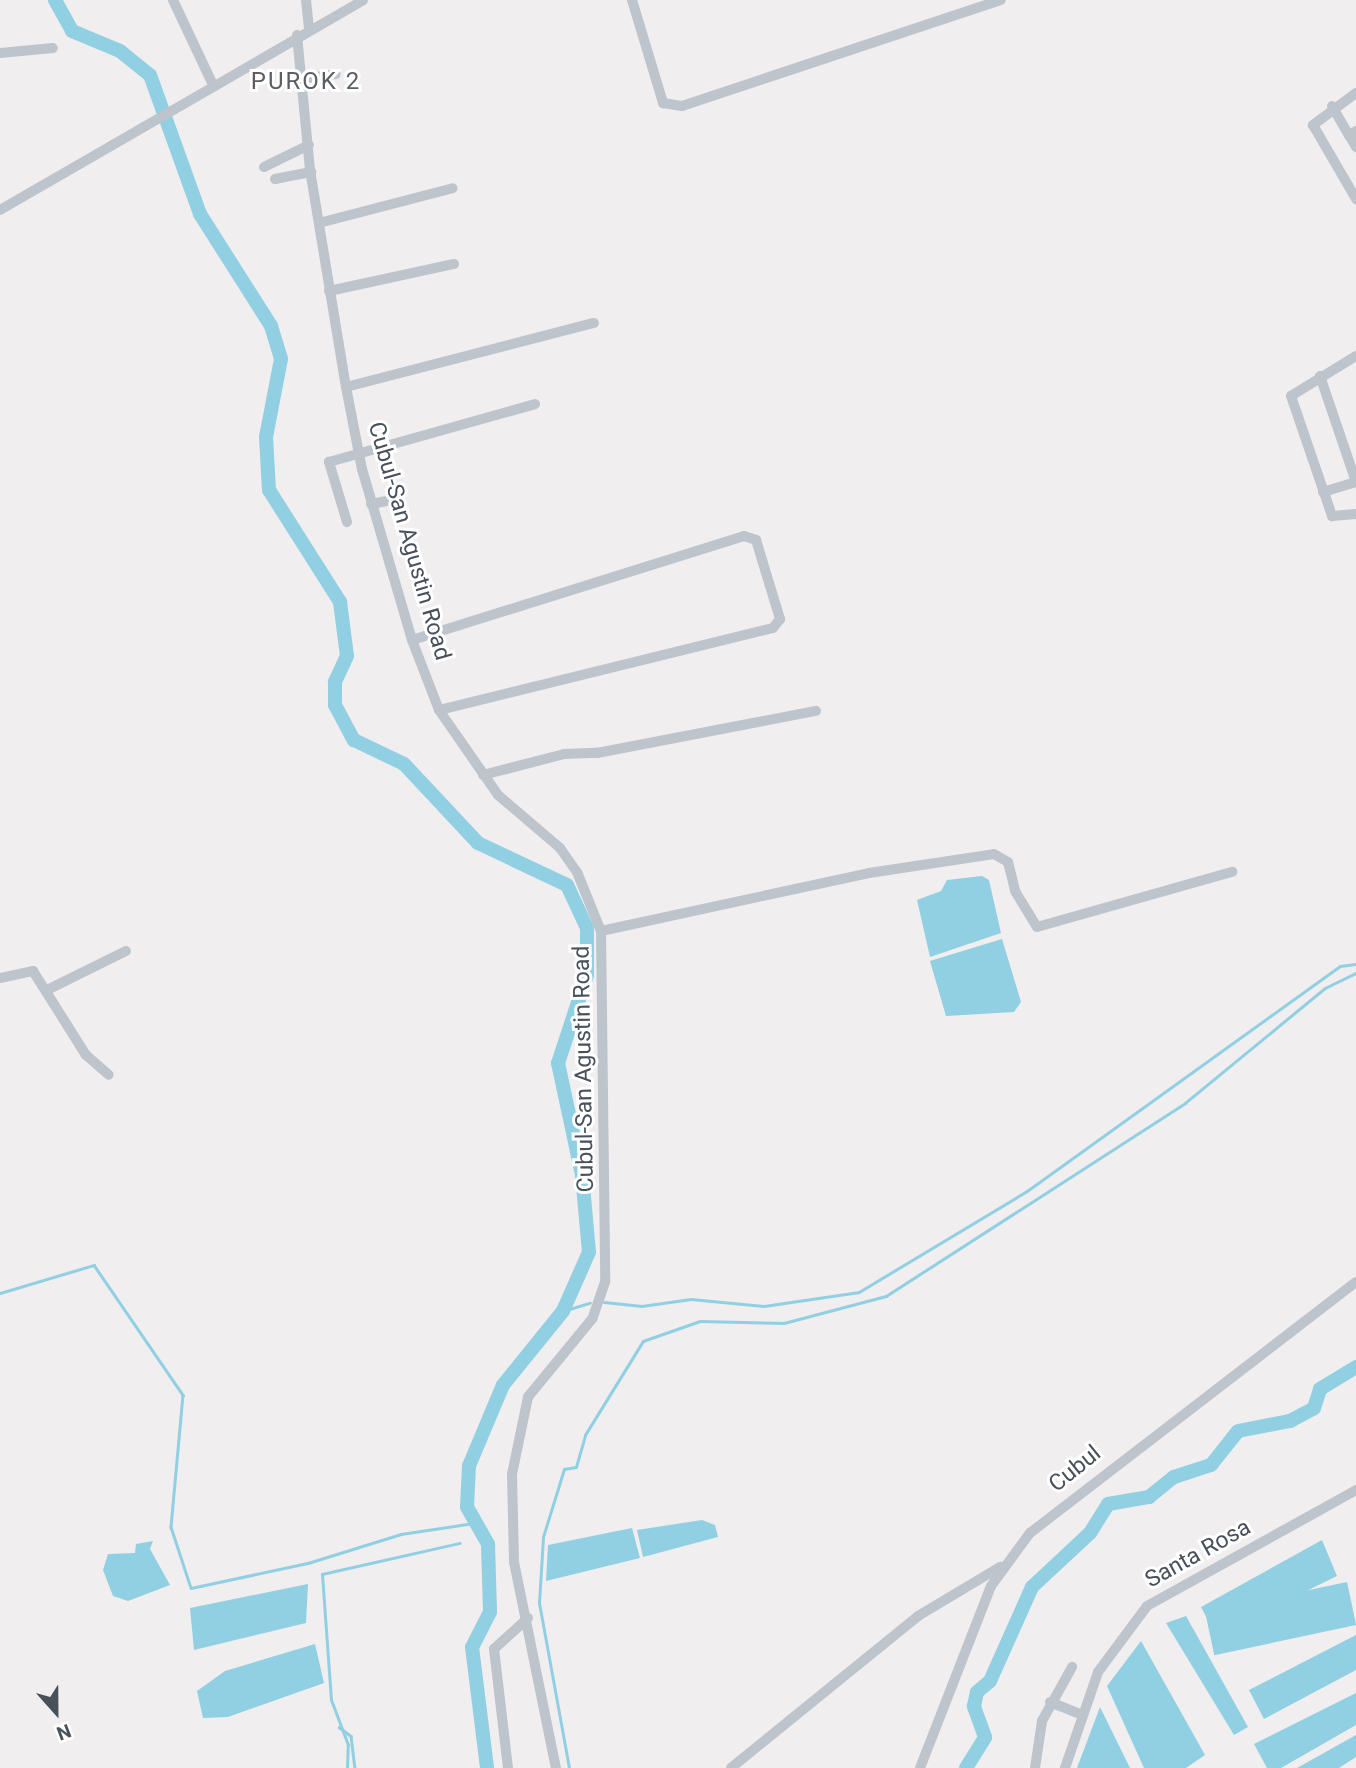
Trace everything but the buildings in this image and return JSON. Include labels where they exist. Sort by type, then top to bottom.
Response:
[{"type":"street","points":[[173,0],[212,83]]},
{"type":"street","points":[[306,0],[309,27]]},
{"type":"street","points":[[0,210],[212,83],[309,27],[363,0]]},
{"type":"street","points":[[632,0],[663,103],[682,106],[1001,0]]},
{"type":"street","name":"Cubul-San Agustin Road","points":[[297,34],[311,172],[346,387],[371,504],[412,640],[439,710],[483,775],[517,817],[560,848],[578,872],[601,931],[605,1282],[592,1319],[554,1359],[525,1408],[513,1474],[514,1562],[528,1618],[556,1768]]},
{"type":"street","points":[[0,53],[53,48]]},
{"type":"street","points":[[301,79],[336,74]]},
{"type":"street","points":[[1356,93],[1332,106],[1313,125],[1356,199]]},
{"type":"street","points":[[1332,106],[1352,133],[1356,147]]},
{"type":"street","points":[[264,167],[309,145]]},
{"type":"street","points":[[275,179],[311,172]]},
{"type":"street","points":[[319,223],[453,188]]},
{"type":"street","points":[[329,291],[454,264]]},
{"type":"street","points":[[346,387],[594,323]]},
{"type":"street","points":[[1356,356],[1291,396],[1335,519],[1356,514]]},
{"type":"street","points":[[1320,376],[1356,482],[1324,492]]},
{"type":"street","points":[[347,522],[328,462],[358,449],[535,404]]},
{"type":"street","points":[[371,504],[397,499]]},
{"type":"street","points":[[412,640],[744,536],[756,540],[780,619],[773,628],[439,710]]},
{"type":"street","points":[[483,775],[564,754],[597,753],[816,711]]},
{"type":"street","points":[[601,931],[869,873],[994,854],[1008,862],[1015,891],[1037,927],[1232,872]]},
{"type":"street","points":[[47,990],[126,951]]},
{"type":"street","points":[[0,978],[29,969],[47,990],[86,1055],[109,1075]]},
{"type":"street","name":"Cubul","points":[[920,1768],[966,1640],[1000,1567],[1030,1533],[1113,1465],[1356,1282]]},
{"type":"street","name":"Santa Rosa","points":[[1065,1768],[1080,1714],[1111,1648],[1147,1606],[1356,1490]]},
{"type":"street","points":[[731,1768],[918,1616],[1000,1567]]},
{"type":"street","points":[[508,1768],[494,1649],[528,1618]]},
{"type":"street","points":[[1035,1768],[1033,1756],[1050,1702],[1072,1667]]},
{"type":"street","points":[[1050,1702],[1080,1714]]},
{"type":"water","points":[[982,876],[989,880],[1001,933],[930,957],[917,900],[941,891],[947,880]]},
{"type":"water","points":[[1002,939],[1021,1002],[1014,1012],[946,1016],[930,961]]},
{"type":"water","points":[[702,1520],[715,1525],[718,1537],[643,1557],[637,1530]]},
{"type":"water","points":[[632,1528],[640,1558],[546,1581],[548,1545]]},
{"type":"water","points":[[1322,1540],[1337,1576],[1216,1635],[1201,1607]]},
{"type":"water","points":[[153,1541],[150,1549],[170,1585],[128,1601],[113,1596],[103,1570],[108,1554],[135,1553],[136,1544]]},
{"type":"water","points":[[1347,1582],[1356,1625],[1214,1655],[1205,1612]]},
{"type":"water","points":[[308,1584],[306,1623],[194,1650],[190,1608]]},
{"type":"water","points":[[1186,1616],[1248,1727],[1234,1735],[1166,1623]]},
{"type":"water","points":[[1356,1635],[1356,1670],[1264,1719],[1249,1690]]},
{"type":"water","points":[[1141,1641],[1205,1755],[1186,1768],[1144,1768],[1107,1686]]},
{"type":"water","points":[[315,1644],[324,1683],[228,1717],[203,1718],[197,1691],[225,1671]]},
{"type":"water","points":[[1356,1693],[1356,1725],[1281,1768],[1267,1768],[1254,1744]]},
{"type":"water","points":[[1100,1707],[1130,1768],[1077,1768]]},
{"type":"water","points":[[1356,1735],[1356,1757],[1339,1768],[1297,1768]]},
{"type":"waterway","points":[[55,0],[72,31],[120,51],[150,75],[200,214],[271,326],[281,359],[266,437],[269,490],[340,602],[347,656],[335,682],[335,705],[354,740],[404,764],[478,843],[567,885],[587,928],[587,975],[558,1063],[582,1175],[589,1252],[563,1311],[503,1385],[469,1466],[467,1507],[488,1544],[490,1612],[472,1647],[487,1768]]},
{"type":"waterway","points":[[604,1302],[642,1306],[691,1299],[764,1306],[859,1292],[1027,1191],[1340,966],[1356,964]]},
{"type":"waterway","points":[[569,1768],[539,1603],[543,1537],[564,1469],[576,1467],[585,1435],[643,1341],[700,1321],[784,1323],[886,1296],[1185,1103],[1325,988],[1356,973]]},
{"type":"waterway","points":[[0,1293],[94,1265],[183,1395],[171,1527],[191,1588],[308,1563],[401,1534],[475,1523]]},
{"type":"waterway","points":[[563,1311],[590,1303]]},
{"type":"waterway","points":[[966,1768],[985,1737],[974,1706],[977,1692],[990,1681],[1032,1587],[1090,1533],[1108,1504],[1149,1497],[1174,1477],[1211,1465],[1238,1431],[1290,1421],[1314,1408],[1320,1389],[1356,1367]]},
{"type":"waterway","points":[[347,1768],[348,1745],[331,1700],[322,1574],[460,1543]]},
{"type":"waterway","points":[[339,1727],[351,1736],[355,1768]]},
{"type":"district","name":"PUROK 2","points":[[306,82]]}]
